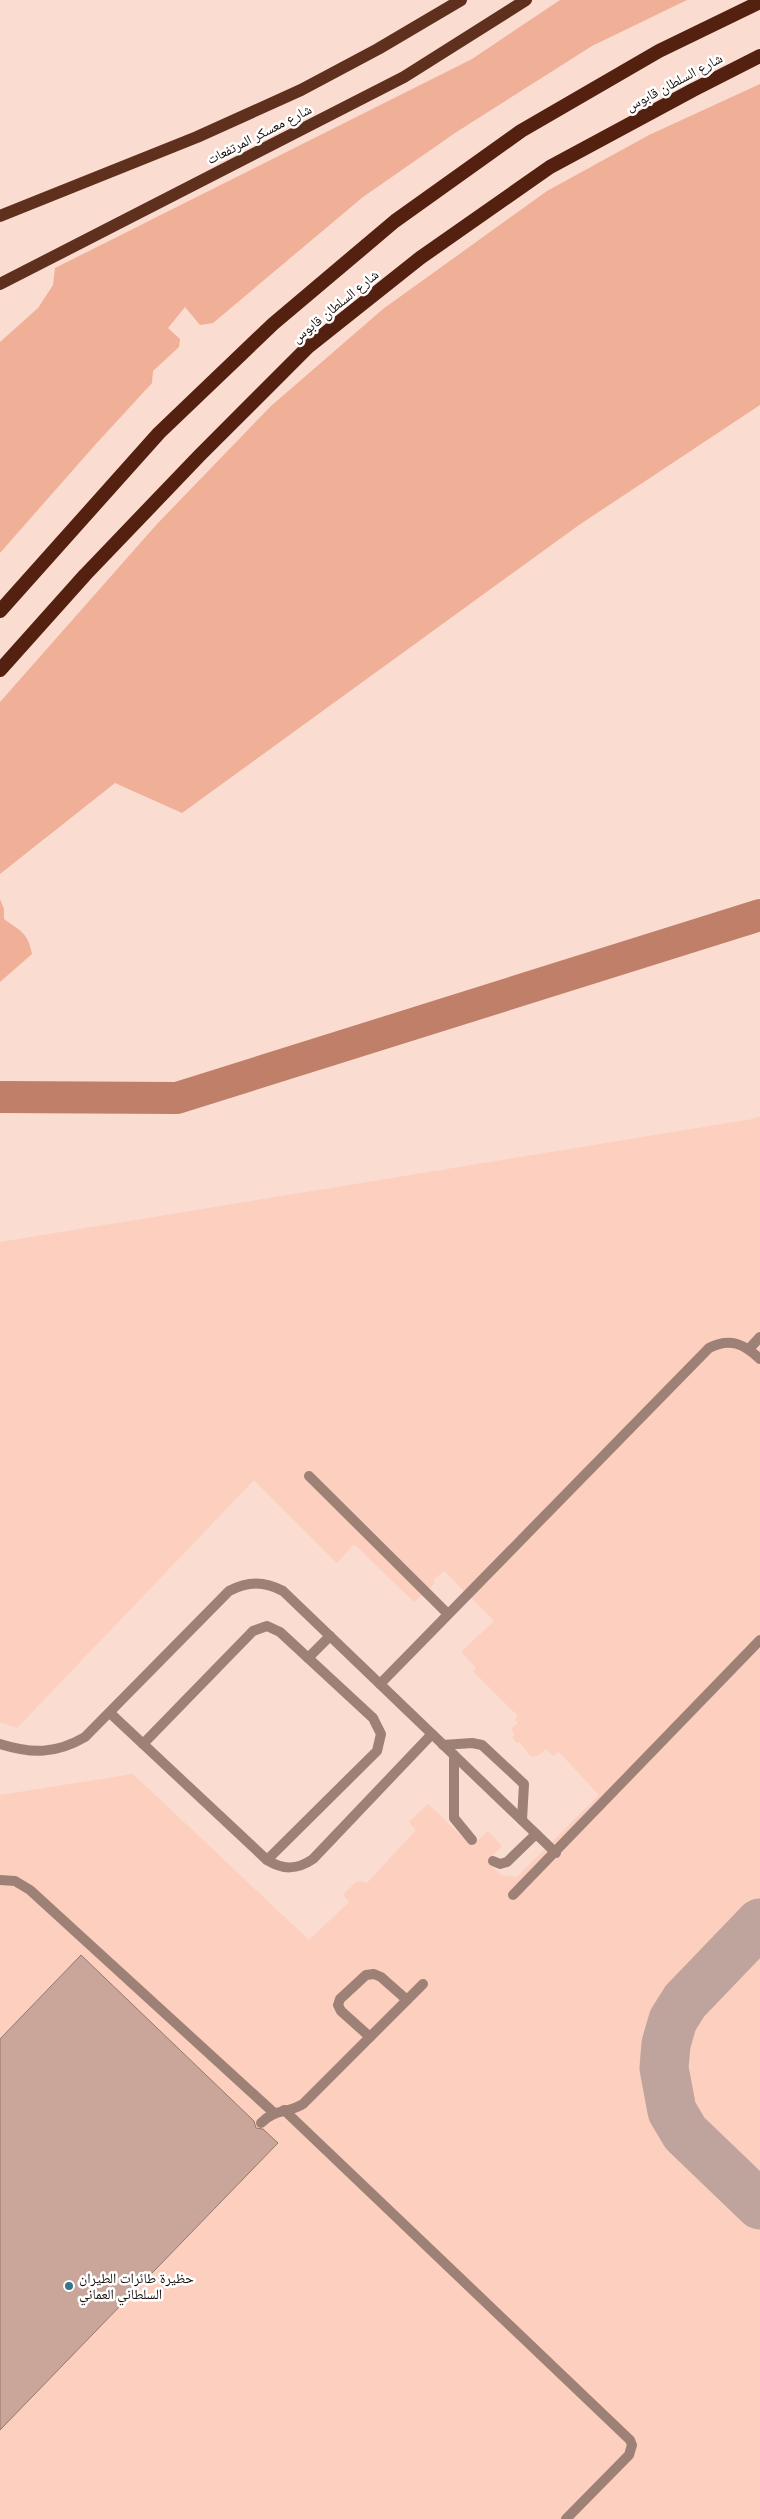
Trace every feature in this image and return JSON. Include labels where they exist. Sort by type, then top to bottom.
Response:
[{"type":"highway","name":"شارع السلطان قابوس","points":[[0,611],[159,433],[273,324],[395,221],[521,132],[659,51],[760,2]]},
{"type":"highway","name":"شارع السلطان قابوس","points":[[0,670],[85,575],[316,342],[420,258],[550,167],[760,56]]},
{"type":"main road","name":"شارع معسكر المرتفعات","points":[[0,216],[197,137],[302,90],[378,50],[461,0]]},
{"type":"main road","name":"شارع معسكر المرتفعات","points":[[0,284],[404,77],[526,0]]},
{"type":"lane","points":[[749,1348],[760,1337]]},
{"type":"lane","points":[[380,1684],[709,1348],[730,1342],[749,1348],[760,1359]]},
{"type":"lane","points":[[309,1476],[448,1614]]},
{"type":"lane","points":[[0,1744],[26,1752],[57,1750],[86,1737],[221,1599],[239,1586],[262,1583],[283,1591],[556,1853]]},
{"type":"lane","points":[[143,1744],[259,1627],[274,1628],[373,1718],[378,1726],[380,1743],[370,1758],[267,1860]]},
{"type":"lane","points":[[308,1658],[330,1636]]},
{"type":"lane","points":[[513,1895],[556,1853],[760,1640]]},
{"type":"lane","points":[[110,1713],[267,1860],[276,1865],[290,1868],[305,1865],[313,1859],[432,1734]]},
{"type":"lane","points":[[443,1745],[472,1743],[486,1747],[524,1784],[522,1820]]},
{"type":"lane","points":[[454,1755],[454,1818],[472,1840]]},
{"type":"lane","points":[[493,1860],[500,1864],[507,1862],[536,1834]]},
{"type":"lane","points":[[0,1880],[15,1881],[30,1890],[279,2111],[630,2440],[632,2445],[629,2455],[566,2519]]},
{"type":"lane","points":[[370,2037],[341,2011],[338,2005],[340,1999],[366,1975],[374,1974],[381,1977],[407,2000]]},
{"type":"lane","points":[[261,2123],[279,2111],[303,2104],[423,1984]]},
{"type":"shaded area","points":[[560,0],[687,0],[592,46],[455,133],[363,197],[213,323],[200,325],[185,307],[168,328],[180,339],[179,347],[153,371],[152,383],[0,553],[0,342],[38,308],[53,285],[55,268],[472,59]]},
{"type":"shaded area","points":[[760,84],[760,405],[579,525],[182,813],[115,783],[0,874],[0,702],[157,524],[271,406],[383,309],[547,191],[649,135]]},
{"type":"shaded area","points":[[0,899],[4,909],[4,919],[26,936],[32,954],[0,982]]},
{"type":"shaded area","points":[[760,1116],[760,2519],[0,2519],[0,1795],[133,1774],[309,1940],[349,1902],[343,1894],[358,1881],[367,1883],[416,1830],[409,1822],[428,1804],[472,1846],[488,1831],[502,1846],[487,1861],[501,1875],[517,1877],[599,1795],[559,1752],[553,1756],[546,1749],[539,1755],[531,1757],[520,1742],[517,1743],[512,1737],[515,1734],[511,1729],[518,1723],[515,1720],[518,1716],[473,1671],[476,1668],[461,1652],[494,1621],[444,1571],[433,1580],[435,1583],[414,1602],[354,1544],[337,1563],[254,1480],[17,1728],[0,1722],[0,1242],[753,1119]]},
{"type":"building","name":"حظيرة طائرات الطيران السلطاني العماني","points":[[81,1955],[254,2121],[256,2128],[263,2129],[278,2143],[0,2430],[0,2039]]},
{"type":"waterway","points":[[0,1097],[177,1098],[760,915]]},
{"type":"taxiway","points":[[760,1923],[685,2001],[673,2020],[666,2044],[664,2068],[672,2111],[685,2133],[760,2205]]},
{"type":"place","name":"حظيرة طائرات الطيران السلطاني العماني","points":[[69,2286]]}]
